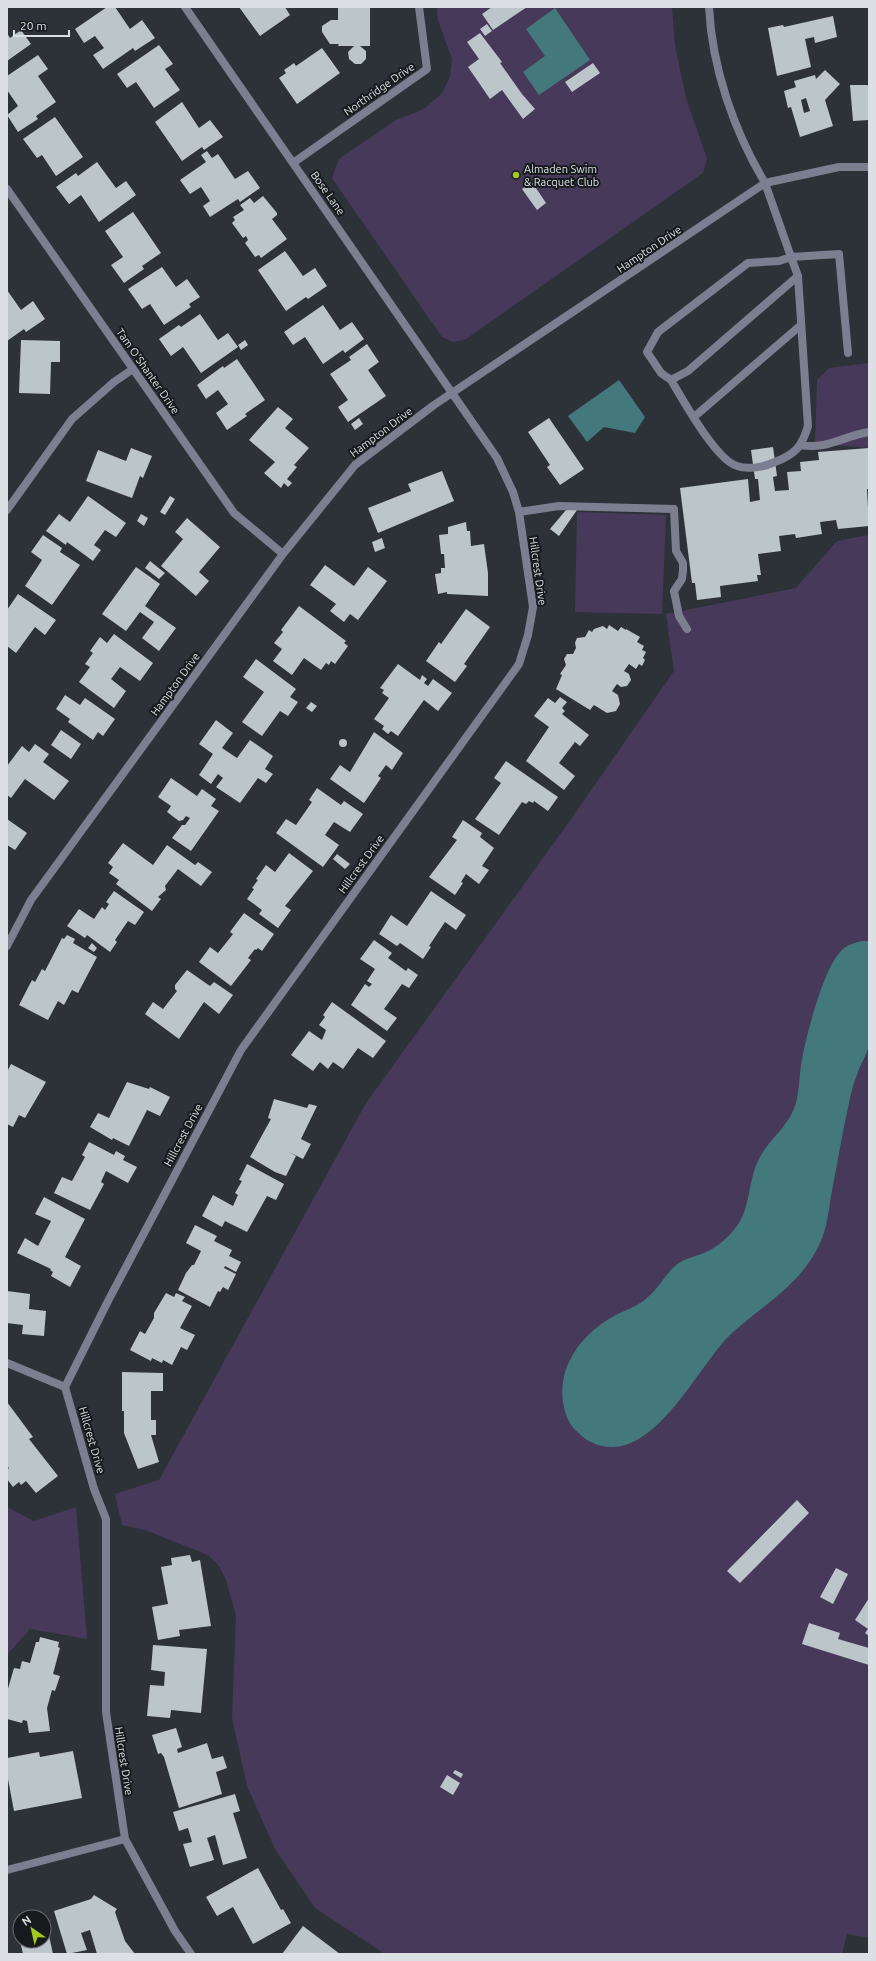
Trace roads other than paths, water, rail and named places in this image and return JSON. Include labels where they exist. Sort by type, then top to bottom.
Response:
[{"type":"street","name":"Bose Lane","points":[[185,7],[451,393]]},
{"type":"street","name":"Northridge Drive","points":[[293,163],[427,69],[419,7]]},
{"type":"street","points":[[709,7],[719,72],[734,118],[751,160],[765,183],[791,257],[798,276],[808,426],[804,440],[792,454],[774,463],[751,468],[736,466],[724,460],[694,417],[671,380],[661,373],[647,352],[658,332],[748,263],[779,261],[791,257],[840,254],[848,352]]},
{"type":"street","name":"Hampton Drive","points":[[7,946],[31,900],[283,554],[355,465],[451,393],[765,183],[839,167],[869,166]]},
{"type":"street","name":"Tam O'Shanter Drive","points":[[7,189],[234,513],[283,554]]},
{"type":"street","points":[[671,380],[688,371],[798,276]]},
{"type":"street","points":[[694,417],[801,325]]},
{"type":"street","points":[[7,510],[72,419],[114,382],[132,369]]},
{"type":"street","name":"Hillcrest Drive","points":[[191,1954],[175,1931],[125,1839],[106,1712],[106,1519],[94,1489],[65,1387],[108,1301],[241,1050],[519,664],[528,636],[532,607],[519,512],[513,492],[497,458],[451,393]]},
{"type":"street","points":[[800,445],[813,448],[827,445],[844,437],[869,432]]},
{"type":"street","points":[[519,512],[565,506],[674,509],[676,551],[683,563],[682,579],[674,591],[679,616],[687,629]]},
{"type":"street","points":[[7,1363],[65,1387]]},
{"type":"street","points":[[7,1870],[125,1839]]},
{"type":"water","points":[[555,8],[590,60],[539,95],[523,72],[545,56],[526,29]]},
{"type":"water","points":[[619,380],[645,417],[635,433],[604,427],[587,442],[568,416]]},
{"type":"water","points":[[862,941],[869,941],[869,1043],[852,1091],[826,1225],[816,1251],[808,1264],[788,1286],[730,1335],[674,1407],[658,1424],[640,1438],[622,1446],[602,1446],[589,1441],[577,1432],[571,1425],[567,1418],[563,1403],[562,1394],[565,1371],[572,1356],[588,1335],[601,1324],[642,1302],[657,1288],[674,1267],[682,1261],[704,1253],[715,1247],[733,1231],[739,1223],[746,1207],[752,1179],[758,1161],[764,1150],[788,1120],[795,1106],[802,1059],[808,1034],[816,1003],[828,973],[842,950],[850,945]]},
{"type":"place","name":"Almaden Swim & Racquet Club","points":[[516,175]]}]
